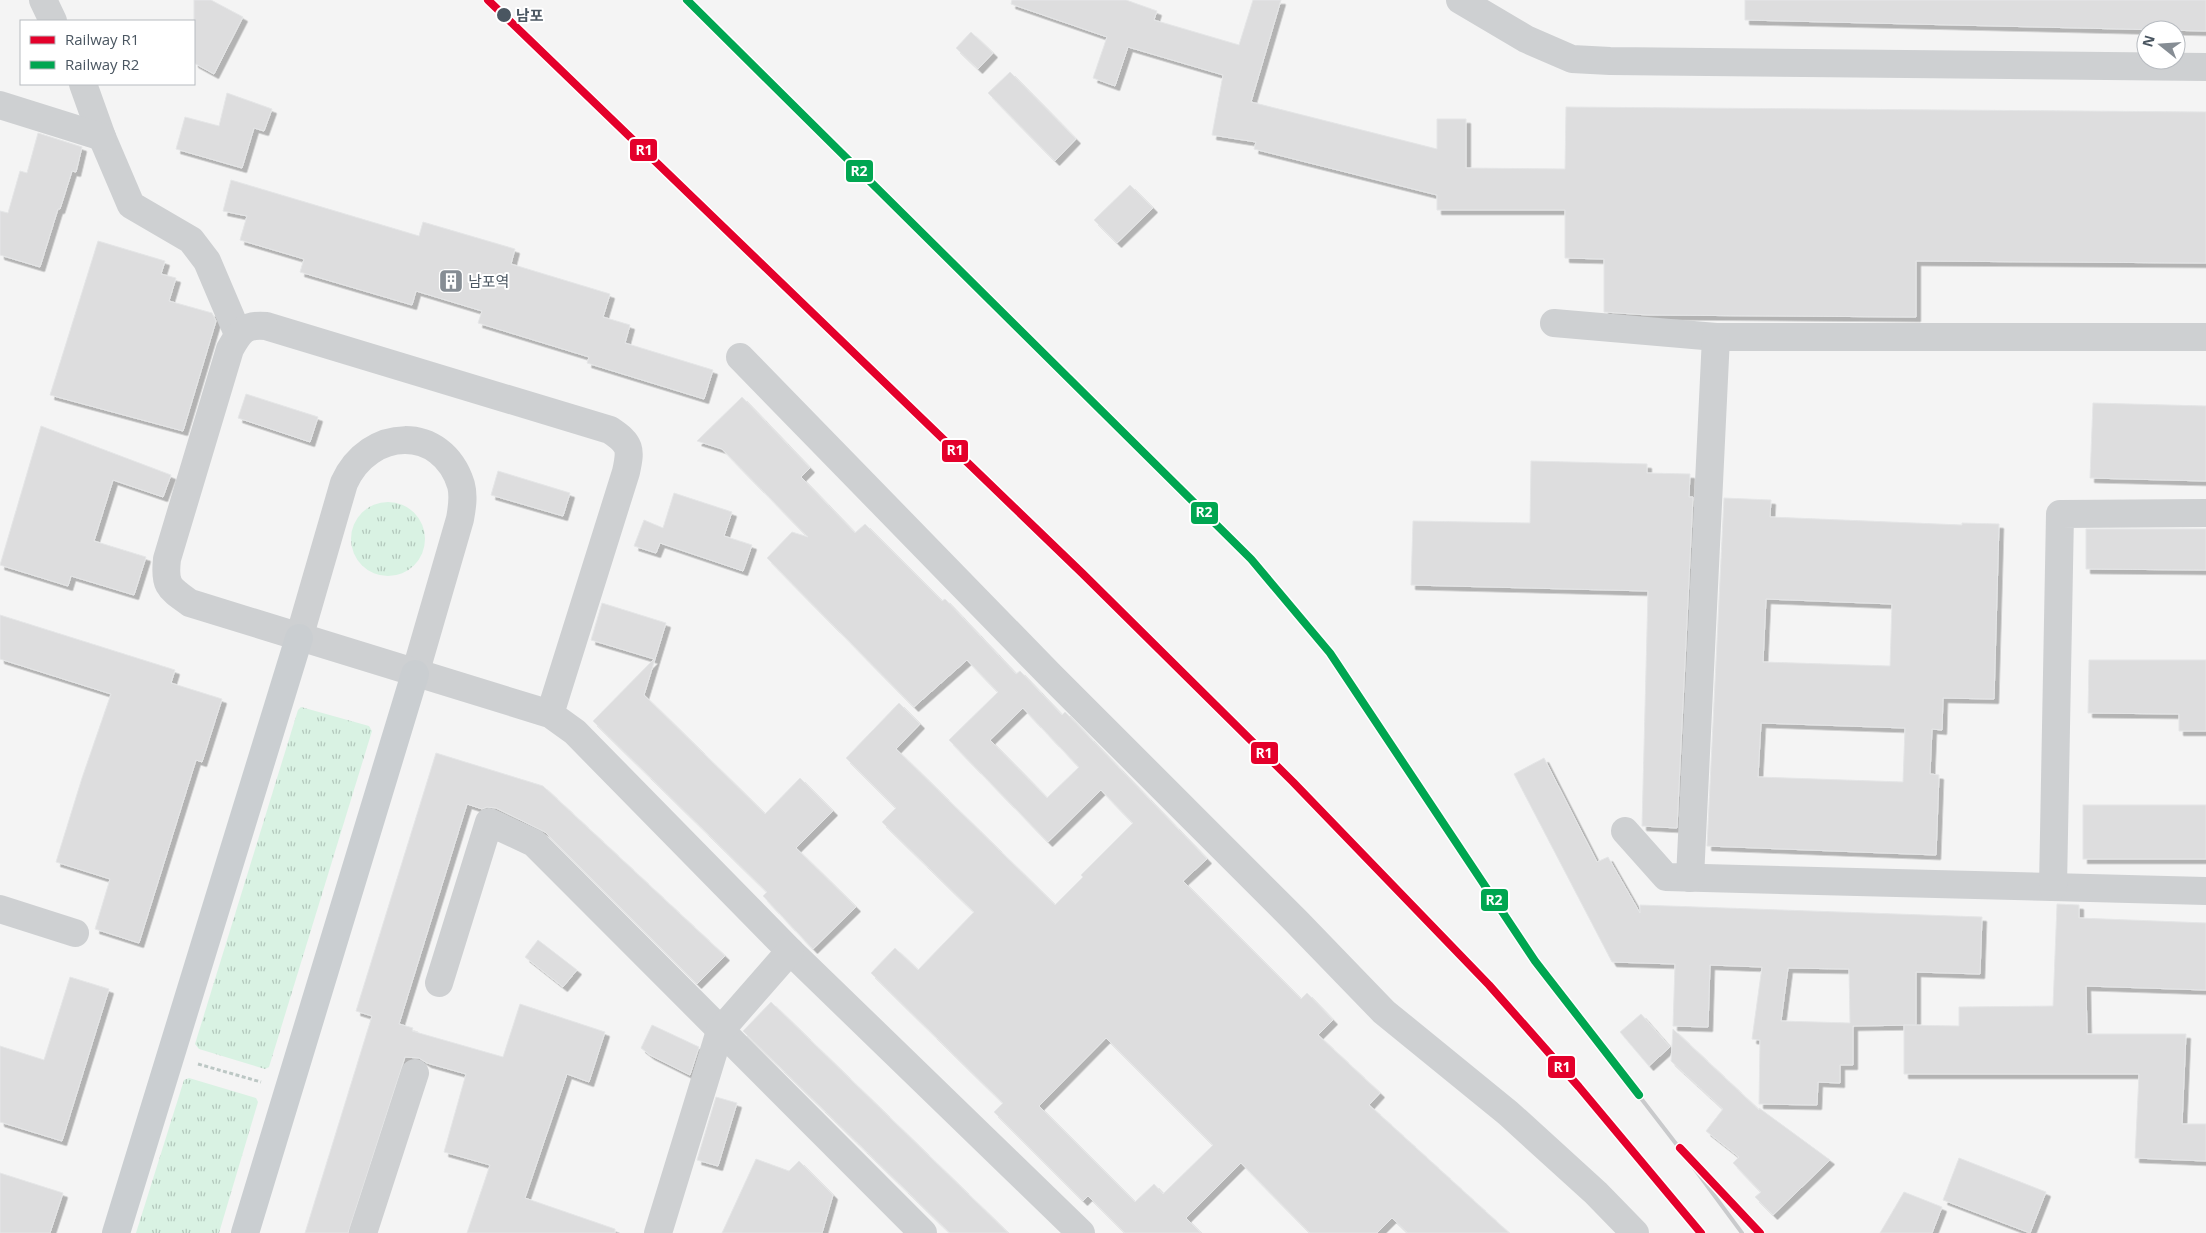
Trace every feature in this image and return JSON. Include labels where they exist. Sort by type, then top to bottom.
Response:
[{"type":"main road","points":[[116,1233],[299,638]]},
{"type":"main road","points":[[245,1233],[415,674]]},
{"type":"street","points":[[43,0],[53,20]]},
{"type":"street","points":[[1460,0],[1526,39],[1572,59],[1610,61],[2206,67]]},
{"type":"street","points":[[83,85],[102,138],[131,205],[191,240],[207,261],[238,334]]},
{"type":"street","points":[[0,105],[102,138]]},
{"type":"street","points":[[1554,323],[1716,337],[2206,337]]},
{"type":"street","points":[[550,714],[626,472],[630,453],[625,440],[610,430],[266,326],[251,325],[238,334],[230,348],[170,550],[165,578],[173,591],[190,603],[415,674],[550,714],[575,732],[790,952],[1081,1233]]},
{"type":"street","points":[[1690,878],[1716,337]]},
{"type":"street","points":[[740,357],[1049,674],[1296,921],[1384,1012],[1508,1113],[1596,1192],[1636,1233]]},
{"type":"street","points":[[299,638],[344,483],[350,469],[360,457],[372,448],[386,442],[402,440],[417,442],[432,448],[446,458],[458,479],[463,503],[415,674]]},
{"type":"street","points":[[2053,887],[2060,514],[2206,513]]},
{"type":"street","points":[[439,983],[490,822],[534,843],[924,1233]]},
{"type":"street","points":[[1625,831],[1666,877],[2206,891]]},
{"type":"street","points":[[0,909],[75,933]]},
{"type":"street","points":[[658,1233],[720,1031],[790,952]]},
{"type":"street","points":[[363,1233],[415,1073]]},
{"type":"path","points":[[170,1056],[288,1090]]},
{"type":"green space","points":[[395,502],[415,512],[423,525],[425,539],[423,553],[415,566],[402,574],[381,576],[361,566],[353,553],[351,532],[361,512],[374,504]]},
{"type":"green space","points":[[301,707],[369,726],[372,731],[269,1067],[265,1069],[199,1049],[195,1044],[298,710]]},
{"type":"green space","points":[[189,1078],[256,1098],[258,1102],[219,1233],[136,1233],[184,1080]]},
{"type":"building","points":[[194,0],[211,0],[243,17],[214,74],[195,64]]},
{"type":"building","points":[[1012,0],[1126,0],[1157,11],[1154,20],[1239,45],[1253,0],[1281,0],[1251,102],[1437,149],[1437,119],[1466,119],[1466,168],[1565,169],[1566,107],[2206,112],[2206,263],[1916,261],[1916,317],[1648,315],[1604,312],[1604,259],[1565,258],[1565,210],[1437,210],[1437,195],[1254,149],[1256,142],[1212,135],[1223,75],[1128,47],[1115,86],[1093,78],[1107,37],[1011,4]]},
{"type":"building","points":[[1745,0],[2206,0],[2206,31],[2186,31],[2186,20],[2136,20],[2136,29],[1745,20]]},
{"type":"building","points":[[971,32],[993,53],[978,69],[956,48]]},
{"type":"building","points":[[1010,72],[1076,139],[1055,161],[988,93]]},
{"type":"building","points":[[227,93],[272,109],[264,131],[254,128],[242,168],[176,149],[185,117],[219,126]]},
{"type":"building","points":[[38,133],[82,147],[76,172],[72,171],[40,267],[0,255],[0,211],[8,213],[20,171],[27,173]]},
{"type":"building","name":"남포역","points":[[231,180],[419,236],[423,222],[515,249],[511,264],[610,294],[603,317],[630,325],[625,343],[713,370],[704,399],[587,363],[589,357],[478,323],[482,311],[416,291],[412,305],[300,272],[304,259],[240,240],[247,216],[223,211]]},
{"type":"building","points":[[1130,185],[1153,208],[1117,243],[1094,220]]},
{"type":"building","points":[[98,241],[165,261],[161,274],[176,278],[169,301],[212,313],[216,321],[183,431],[50,395]]},
{"type":"building","points":[[246,394],[318,417],[310,442],[238,418]]},
{"type":"building","points":[[742,397],[810,468],[801,477],[855,533],[865,524],[942,601],[945,599],[1016,674],[1020,671],[1062,715],[1065,712],[1207,859],[1183,881],[1301,999],[1307,993],[1333,1020],[1318,1035],[1380,1093],[1369,1105],[1509,1233],[1408,1233],[1392,1218],[1377,1233],[1310,1233],[1241,1163],[1186,1218],[1201,1233],[1125,1233],[1088,1196],[1083,1201],[994,1112],[1003,1103],[871,973],[895,948],[918,970],[974,912],[882,822],[896,808],[846,758],[899,703],[920,724],[896,749],[1055,905],[1083,877],[1081,875],[1133,823],[1101,790],[1048,842],[949,740],[998,692],[967,660],[914,707],[767,558],[792,532],[808,537],[722,449],[697,441]],"holes":[[[1023,708],[1079,767],[1047,798],[990,740]],[[1106,1038],[1213,1145],[1163,1194],[1154,1184],[1135,1202],[1039,1106]]]},
{"type":"building","points":[[2093,403],[2206,406],[2206,481],[2090,478]]},
{"type":"building","points":[[41,426],[171,475],[163,497],[113,480],[94,541],[146,557],[134,595],[71,576],[68,586],[0,565]]},
{"type":"building","points":[[1531,461],[1647,464],[1647,473],[1690,474],[1689,497],[1693,497],[1677,828],[1642,826],[1648,591],[1411,585],[1413,521],[1530,523]]},
{"type":"building","points":[[498,471],[570,493],[563,516],[491,495]]},
{"type":"building","points":[[674,493],[732,512],[724,536],[752,545],[743,571],[660,543],[656,553],[634,546],[644,520],[663,528]]},
{"type":"building","points":[[1724,498],[1771,500],[1770,517],[1962,525],[1962,523],[1999,524],[1994,699],[1943,698],[1942,730],[1932,729],[1930,774],[1939,775],[1936,855],[1707,846]],"holes":[[[1766,599],[1892,604],[1890,666],[1763,662]],[[1761,723],[1905,728],[1903,782],[1758,777]]]},
{"type":"building","points":[[2086,529],[2206,529],[2206,570],[2086,569]]},
{"type":"building","points":[[602,603],[666,623],[644,695],[765,814],[800,778],[833,811],[796,848],[856,907],[813,949],[763,896],[767,892],[593,721],[654,659],[591,640]]},
{"type":"building","points":[[0,615],[175,670],[171,683],[222,699],[202,762],[196,760],[139,943],[95,929],[110,879],[56,862],[111,694],[0,659]]},
{"type":"building","points":[[2089,660],[2206,660],[2206,731],[2179,731],[2179,714],[2088,713]]},
{"type":"building","points":[[436,753],[543,786],[725,956],[697,984],[545,832],[496,808],[487,807],[482,809],[467,804],[399,1024],[413,1028],[412,1031],[503,1057],[520,1004],[605,1032],[589,1082],[567,1074],[525,1198],[615,1229],[615,1233],[467,1233],[490,1165],[444,1152],[466,1074],[427,1063],[419,1058],[405,1057],[348,1233],[305,1233],[372,1016],[356,1011]]},
{"type":"building","points":[[1544,758],[1597,862],[1608,857],[1640,913],[1640,905],[1982,917],[1980,974],[1916,972],[1916,1025],[1853,1026],[1853,1065],[1840,1065],[1840,1083],[1818,1082],[1817,1105],[1759,1104],[1760,1040],[1752,1039],[1762,967],[1710,965],[1708,1027],[1673,1026],[1675,964],[1612,962],[1514,774]],"holes":[[[1788,968],[1849,969],[1850,1023],[1781,1021]]]},
{"type":"building","points":[[2083,805],[2206,805],[2206,859],[2083,859]]},
{"type":"building","points":[[2057,904],[2079,905],[2079,918],[2206,923],[2206,990],[2086,986],[2087,1034],[2186,1034],[2182,1124],[2206,1124],[2206,1161],[2135,1158],[2139,1074],[1904,1074],[1904,1025],[1959,1026],[1959,1007],[2053,1006]]},
{"type":"building","points":[[538,940],[577,970],[563,987],[525,957]]},
{"type":"building","points":[[70,977],[109,989],[62,1141],[0,1122],[0,1046],[44,1060]]},
{"type":"building","points":[[771,1002],[1008,1233],[950,1233],[743,1031]]},
{"type":"building","points":[[1641,1014],[1670,1047],[1649,1066],[1620,1032]]},
{"type":"building","points":[[652,1025],[699,1047],[690,1075],[650,1055],[641,1048]]},
{"type":"building","points":[[1673,1029],[1759,1110],[1759,1108],[1830,1160],[1773,1215],[1755,1197],[1761,1192],[1733,1163],[1739,1157],[1706,1131],[1723,1109],[1671,1061]]},
{"type":"building","points":[[716,1097],[737,1103],[718,1166],[697,1160]]},
{"type":"building","points":[[1959,1158],[2046,1192],[2030,1233],[1943,1200]]},
{"type":"building","points":[[756,1159],[789,1171],[799,1161],[833,1195],[822,1233],[722,1233]]},
{"type":"building","points":[[0,1173],[63,1193],[50,1233],[0,1233]]},
{"type":"building","points":[[1904,1192],[1942,1207],[1932,1233],[1880,1233]]},
{"type":"railway","points":[[687,0],[1251,559],[1330,653],[1535,961],[1677,1145],[1742,1233]]},
{"type":"railway","points":[[504,15],[1082,573],[1293,782],[1489,985],[1579,1087],[1701,1233]]},
{"type":"railway","points":[[1710,1179],[1760,1233]]},
{"type":"rail line","name":"R1","points":[[488,0],[1082,573],[1293,782],[1489,985],[1579,1087],[1701,1233]]},
{"type":"rail line","name":"R2","points":[[687,0],[1251,559],[1330,653],[1535,961],[1639,1095]]},
{"type":"rail line","name":"R1","points":[[1680,1148],[1760,1233]]},
{"type":"place","name":"남포","points":[[504,15]]},
{"type":"place","name":"남포역","points":[[451,281]]}]
